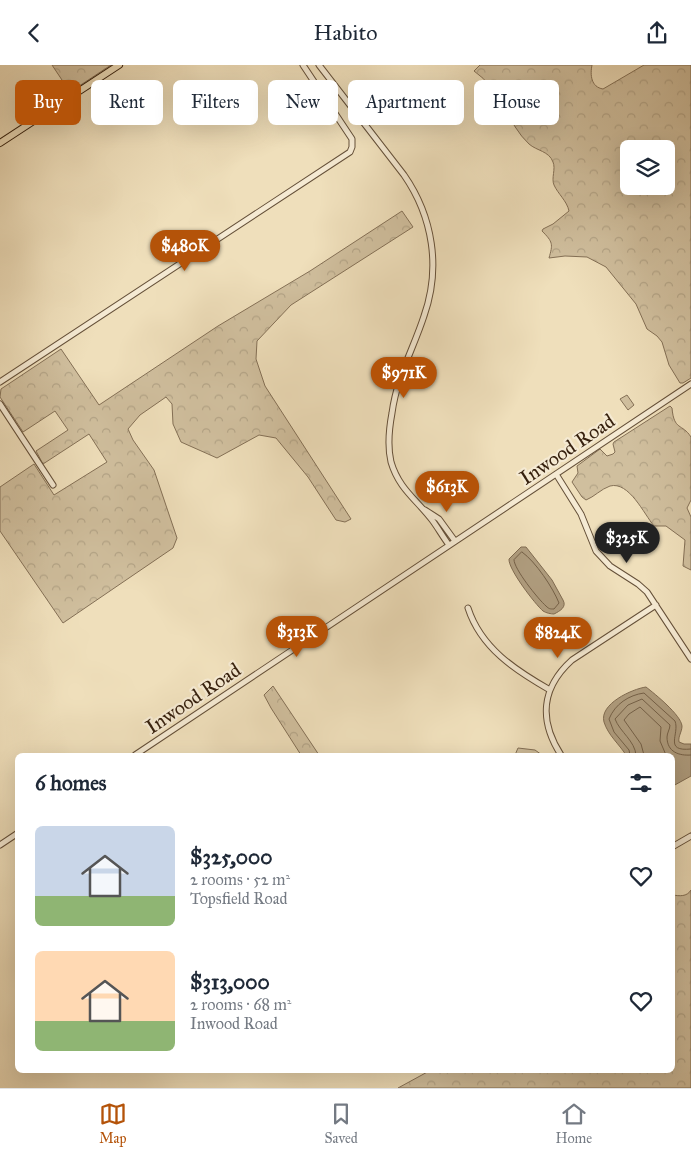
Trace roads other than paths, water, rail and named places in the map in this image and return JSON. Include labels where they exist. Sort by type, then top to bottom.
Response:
[{"type":"main road","points":[[0,143],[119,65]]},
{"type":"street","points":[[0,382],[346,155],[352,147],[352,139],[303,65]]},
{"type":"street","points":[[319,65],[407,180],[419,200],[429,229],[433,255],[431,290],[425,315],[396,389],[389,438],[389,453],[395,473],[402,485],[420,508],[432,519],[449,545]]},
{"type":"street","name":"Inwood Road","points":[[138,753],[691,384]]},
{"type":"street","points":[[0,404],[53,485]]},
{"type":"street","points":[[556,474],[581,514],[596,551],[610,566],[643,588],[691,659]]},
{"type":"street","points":[[420,508],[440,519],[455,541]]},
{"type":"street","points":[[560,753],[551,735],[546,716],[550,690],[558,675],[572,661],[656,605]]},
{"type":"street","points":[[468,608],[478,630],[500,657],[520,672],[550,690]]},
{"type":"street","points":[[0,845],[15,835]]},
{"type":"street","points":[[675,845],[691,836]]},
{"type":"water","points":[[521,547],[526,547],[552,580],[564,602],[561,610],[554,614],[544,612],[539,607],[523,586],[510,564],[509,559]]},
{"type":"water","points":[[646,687],[667,705],[681,721],[679,742],[691,744],[691,776],[675,785],[675,753],[624,753],[604,722],[606,709],[611,704],[625,694]]}]
